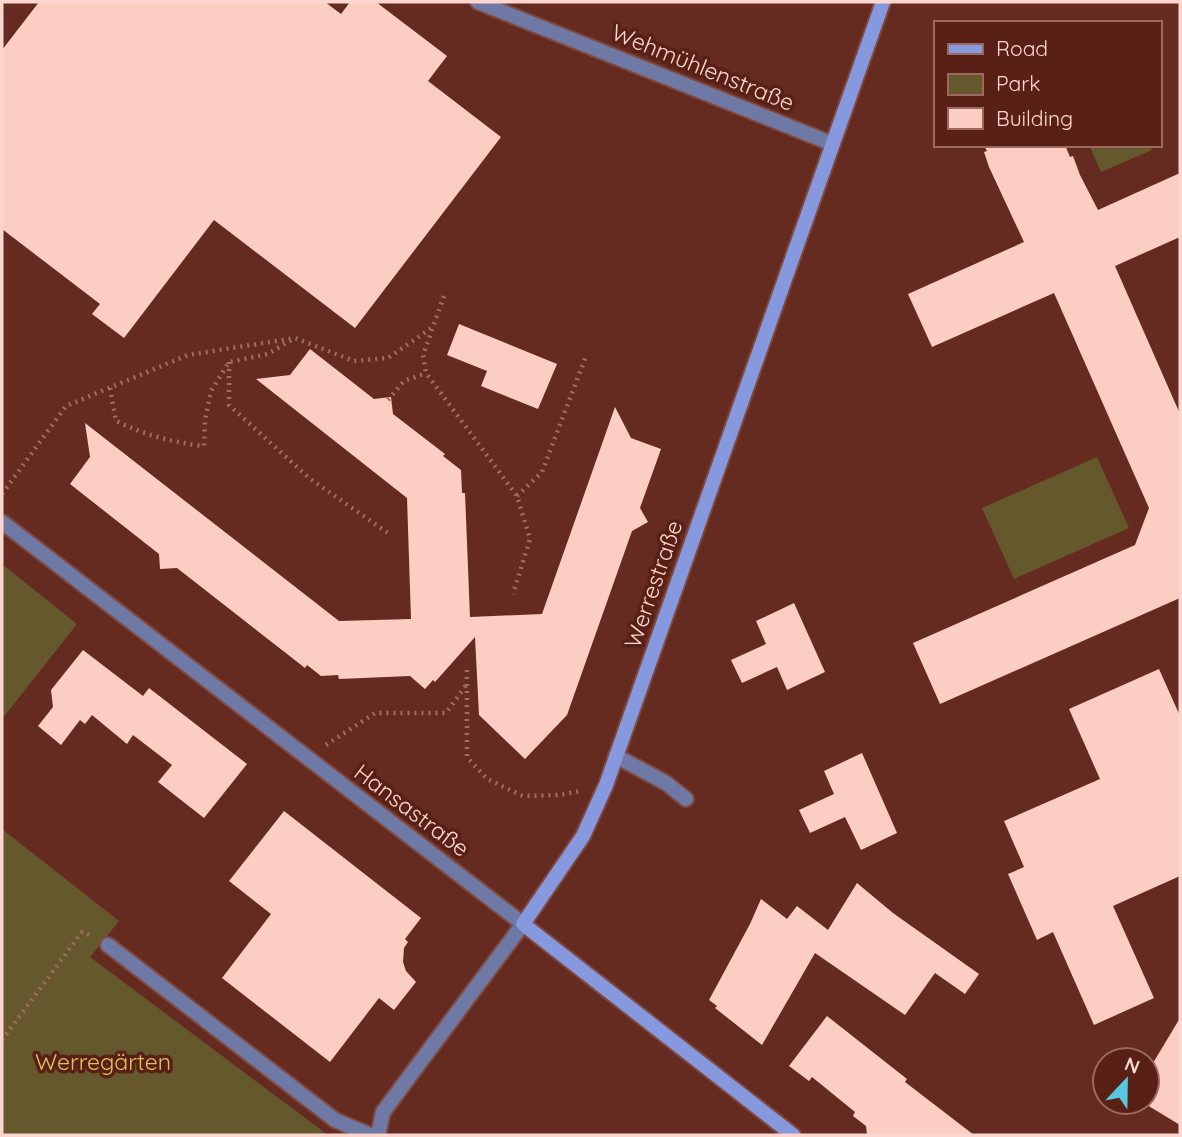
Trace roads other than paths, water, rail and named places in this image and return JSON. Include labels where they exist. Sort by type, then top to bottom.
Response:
[{"type":"main road","name":"Werrestraße","points":[[523,924],[583,836],[606,785],[883,2]]},
{"type":"main road","name":"Hansastraße","points":[[523,924],[793,1135]]},
{"type":"street","name":"Wehmühlenstraße","points":[[478,2],[832,144]]},
{"type":"street","name":"Hansastraße","points":[[2,522],[523,924]]},
{"type":"street","points":[[616,756],[666,783],[687,799]]},
{"type":"street","name":"Werrestraße","points":[[377,1135],[383,1112],[523,924]]},
{"type":"street","points":[[108,945],[335,1120],[370,1135]]},
{"type":"park label","name":"Werregärten","points":[[103,1061]]}]
